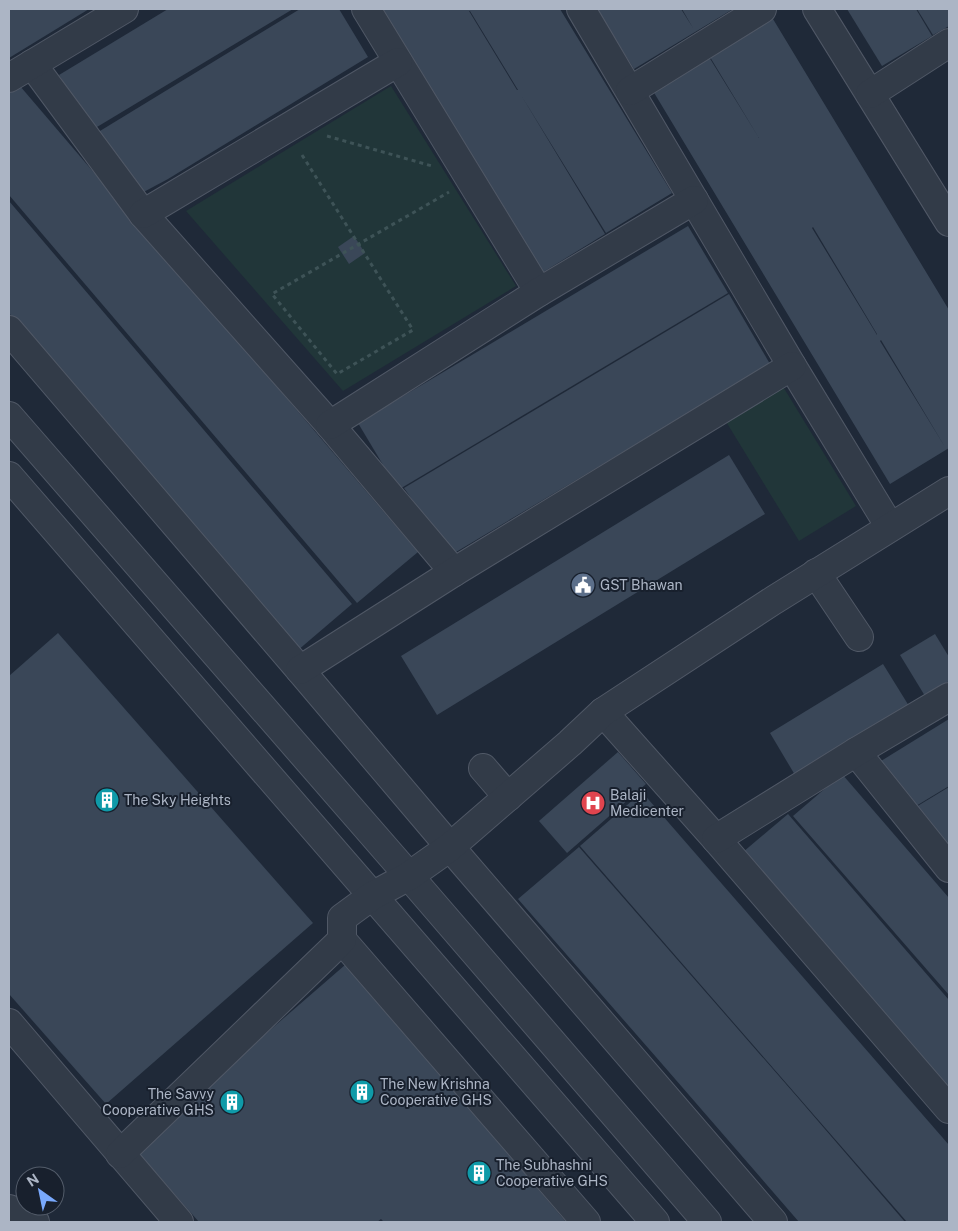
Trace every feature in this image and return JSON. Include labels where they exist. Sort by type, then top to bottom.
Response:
[{"type":"street","points":[[9,78],[124,9]]},
{"type":"street","points":[[366,9],[539,292]]},
{"type":"street","points":[[581,9],[792,366],[890,527]]},
{"type":"street","points":[[630,91],[762,9]]},
{"type":"street","points":[[816,9],[949,222]]},
{"type":"street","points":[[870,94],[949,43]]},
{"type":"street","points":[[143,214],[398,62]]},
{"type":"street","points":[[32,64],[143,214],[330,425],[454,572]]},
{"type":"street","points":[[330,425],[539,292],[694,200]]},
{"type":"street","points":[[9,330],[773,1222]]},
{"type":"street","points":[[300,670],[454,572],[792,366]]},
{"type":"street","points":[[9,416],[707,1222]]},
{"type":"street","points":[[9,476],[655,1222]]},
{"type":"street","points":[[586,1222],[342,940],[342,918],[372,896],[409,876],[450,847],[603,712],[774,600],[949,491]]},
{"type":"street","points":[[816,574],[860,637]]},
{"type":"street","points":[[716,839],[949,697]]},
{"type":"street","points":[[603,712],[716,839],[949,1109]]},
{"type":"street","points":[[856,752],[949,868]]},
{"type":"street","points":[[483,768],[508,797]]},
{"type":"street","points":[[120,1154],[342,940]]},
{"type":"street","points":[[9,1023],[179,1222]]},
{"type":"street","points":[[9,1210],[24,1215],[35,1222]]},
{"type":"path","points":[[327,136],[431,165],[436,172]]},
{"type":"path","points":[[302,156],[359,244],[413,330],[337,374],[272,294],[359,244],[449,192],[445,186]]},
{"type":"green space","points":[[391,86],[516,286],[343,391],[186,211]]},
{"type":"green space","points":[[782,385],[856,506],[799,541],[725,420]]},
{"type":"building","points":[[9,9],[89,9],[9,58]]},
{"type":"building","points":[[168,9],[293,9],[92,130],[59,75]]},
{"type":"building","points":[[300,9],[339,9],[368,57],[168,179],[138,195],[95,134]]},
{"type":"building","points":[[378,9],[560,9],[672,193],[606,233],[521,95],[605,234],[540,274]],"holes":[[[469,11],[470,11],[518,90]]]},
{"type":"building","points":[[597,9],[681,9],[693,28],[682,9],[733,9],[634,69]]},
{"type":"building","points":[[847,9],[916,9],[932,36],[882,66]]},
{"type":"building","points":[[917,9],[949,9],[949,26],[933,35]]},
{"type":"building","points":[[773,19],[949,310],[949,448],[890,484],[653,91],[709,57],[759,138],[710,57]],"holes":[[[812,228],[877,334],[877,335]],[[881,340],[945,447],[880,341]]]},
{"type":"building","points":[[14,79],[418,552],[357,603],[9,195],[9,84]]},
{"type":"building","points":[[9,201],[352,604],[297,651],[9,313]]},
{"type":"building","points":[[688,226],[728,293],[398,490],[358,423]]},
{"type":"building","points":[[354,236],[365,253],[349,264],[338,247]]},
{"type":"building","points":[[729,294],[770,364],[451,555],[404,488]]},
{"type":"building","name":"GST Bhawan","points":[[729,455],[765,514],[437,715],[401,656]]},
{"type":"building","name":"The Sky Heights","points":[[58,633],[313,923],[106,1104],[9,994],[9,676]]},
{"type":"building","points":[[935,634],[949,657],[949,681],[925,696],[900,655]]},
{"type":"building","points":[[883,664],[909,706],[795,775],[770,733]]},
{"type":"building","points":[[949,719],[949,786],[911,809],[881,761]]},
{"type":"building","name":"Balaji Medicenter","points":[[618,752],[646,784],[567,853],[539,821]]},
{"type":"building","points":[[842,774],[949,898],[949,995],[793,816]]},
{"type":"building","points":[[949,787],[949,851],[911,810]]},
{"type":"building","points":[[642,792],[949,1145],[949,1222],[907,1222],[580,846]]},
{"type":"building","points":[[788,814],[949,1000],[949,1089],[743,852]]},
{"type":"building","points":[[579,847],[905,1222],[799,1222],[518,899]]},
{"type":"building","points":[[345,965],[566,1222],[384,1222],[381,1219],[377,1222],[199,1222],[134,1148]]},
{"type":"place","name":"GST Bhawan","points":[[583,585]]},
{"type":"place","name":"The Sky Heights","points":[[107,800]]},
{"type":"place","name":"Balaji Medicenter","points":[[593,803]]},
{"type":"place","name":"The New Krishna Cooperative GHS","points":[[362,1092]]},
{"type":"place","name":"The Savvy Cooperative GHS","points":[[232,1102]]},
{"type":"place","name":"The Subhashni Cooperative GHS","points":[[479,1173]]}]
